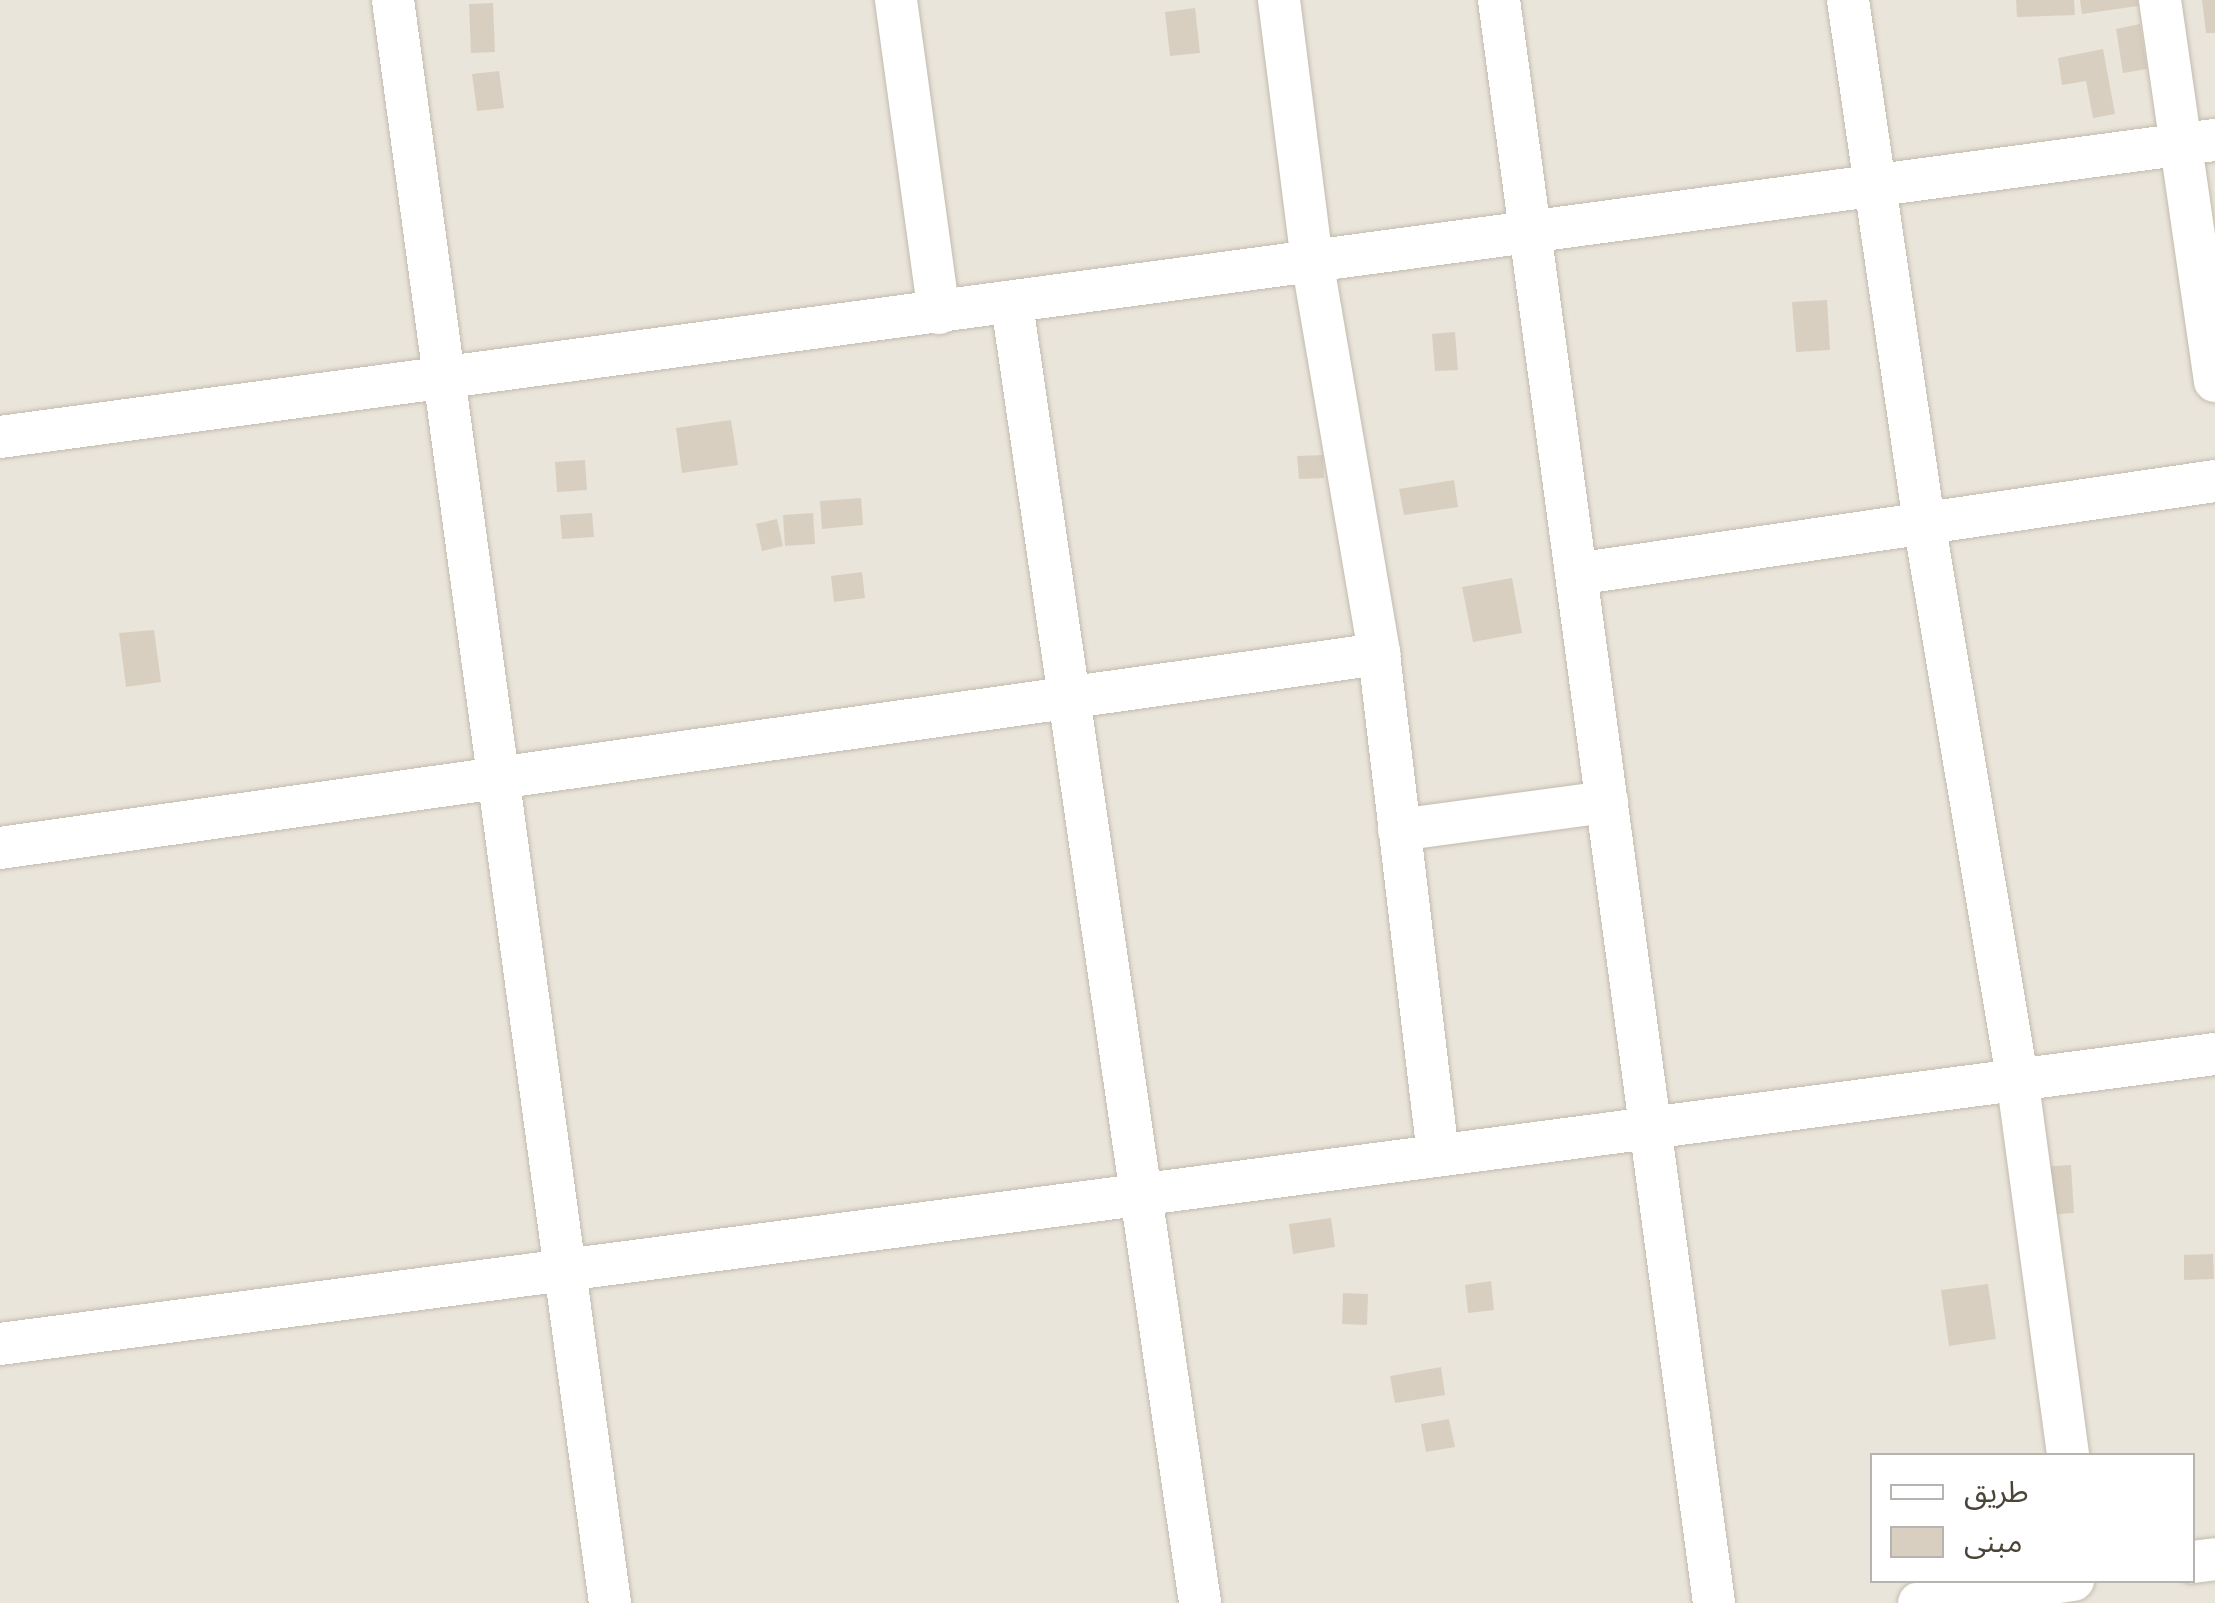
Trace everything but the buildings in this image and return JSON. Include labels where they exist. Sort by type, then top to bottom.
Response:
[{"type":"street","points":[[394,0],[610,1603]]},
{"type":"street","points":[[896,0],[939,313]]},
{"type":"street","points":[[1279,0],[1312,260],[1379,654],[1438,1156]]},
{"type":"street","points":[[1499,0],[1714,1603]]},
{"type":"street","points":[[1848,0],[1872,187],[1924,522],[2017,1076],[2068,1453]]},
{"type":"street","points":[[2160,0],[2197,142],[2215,380]]},
{"type":"street","points":[[0,437],[2197,142]]},
{"type":"street","points":[[1012,304],[1200,1603]]},
{"type":"street","points":[[1576,574],[2215,480]]},
{"type":"street","points":[[0,848],[1379,654]]},
{"type":"street","points":[[1399,830],[1607,802]]},
{"type":"street","points":[[0,1344],[1438,1156],[2017,1076],[2215,1054]]},
{"type":"street","points":[[1919,1603],[2053,1583]]},
{"type":"shaded area","points":[[0,0],[2215,0],[2215,1603],[0,1603]]}]
